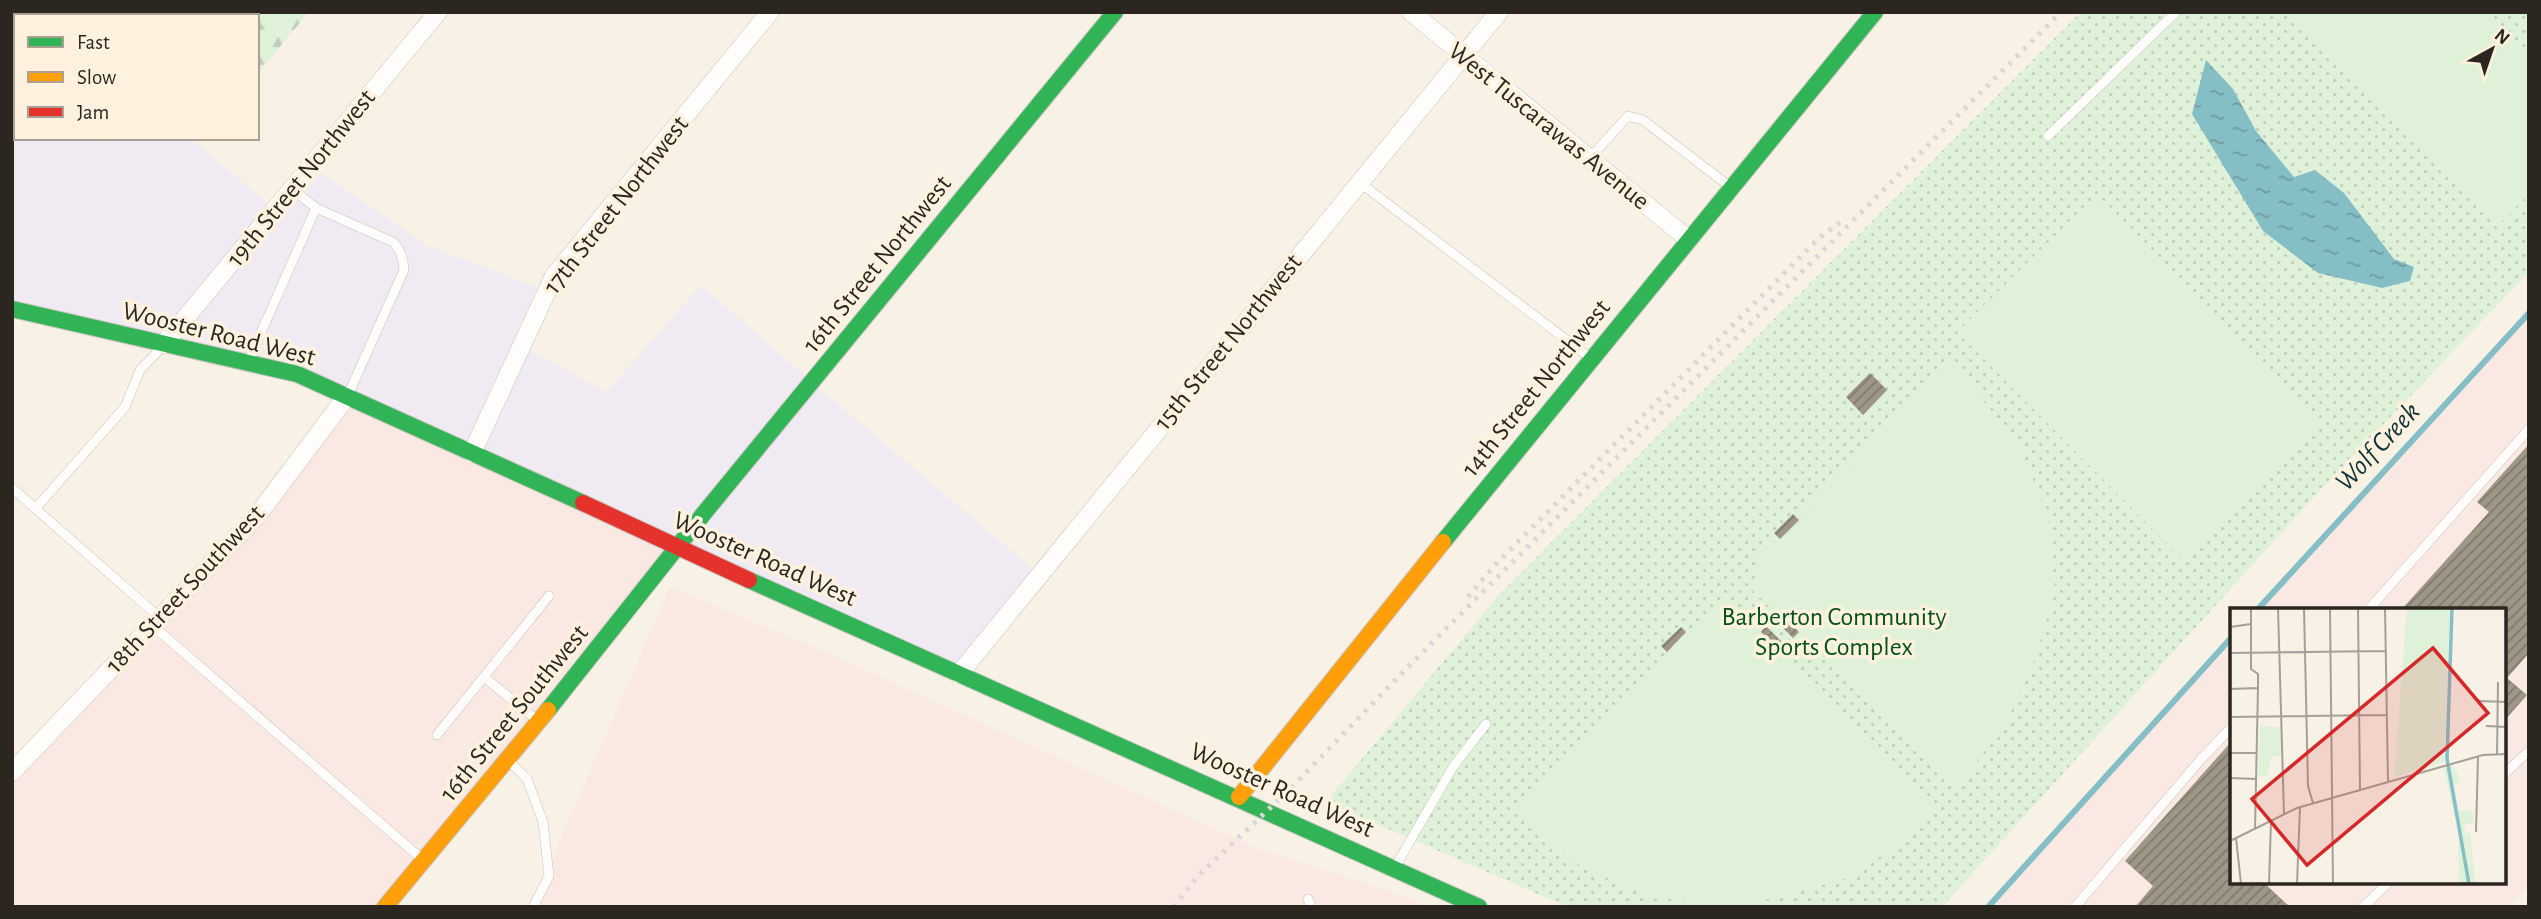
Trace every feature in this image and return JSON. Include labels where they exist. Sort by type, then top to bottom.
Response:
[{"type":"street","name":"19th Street Northwest","points":[[164,344],[438,12]]},
{"type":"street","name":"17th Street Northwest","points":[[472,453],[554,276],[770,12]]},
{"type":"street","name":"16th Street Northwest","points":[[678,548],[1115,12]]},
{"type":"street","name":"West Tuscarawas Avenue","points":[[1411,12],[1688,239]]},
{"type":"street","name":"15th Street Northwest","points":[[959,674],[1499,12]]},
{"type":"street","name":"14th Street Northwest","points":[[1239,797],[1287,733],[1875,12]]},
{"type":"street","name":"Wooster Road West","points":[[12,309],[297,374],[1479,907]]},
{"type":"street","name":"18th Street Southwest","points":[[12,772],[256,517],[348,396]]},
{"type":"street","name":"16th Street Southwest","points":[[385,907],[678,548]]},
{"type":"lane","points":[[2048,136],[2176,12]]},
{"type":"lane","points":[[12,94],[12,103]]},
{"type":"lane","points":[[1589,159],[1628,117],[1643,120],[1730,187]]},
{"type":"lane","points":[[1359,182],[1591,359]]},
{"type":"lane","points":[[292,189],[316,208],[393,242],[401,251],[404,270],[348,396]]},
{"type":"lane","points":[[247,363],[316,208]]},
{"type":"lane","points":[[36,508],[125,407],[140,370],[164,344]]},
{"type":"lane","points":[[2370,608],[2529,429]]},
{"type":"lane","points":[[12,488],[155,621],[424,862]]},
{"type":"lane","points":[[438,735],[549,596]]},
{"type":"lane","points":[[484,677],[538,721]]},
{"type":"lane","points":[[1394,868],[1453,767],[1486,724]]},
{"type":"lane","points":[[2075,907],[2230,728]]},
{"type":"lane","points":[[2506,772],[2529,751]]},
{"type":"lane","points":[[507,759],[527,779],[543,822],[549,876],[533,907]]},
{"type":"lane","points":[[2363,907],[2387,884]]},
{"type":"shaded area","points":[[12,65],[14,140],[99,140],[102,143],[106,140],[193,140],[269,205],[160,337],[12,304]]},
{"type":"shaded area","points":[[321,173],[428,246],[537,287],[469,442],[177,339]]},
{"type":"shaded area","points":[[701,285],[1039,574],[959,674],[472,453],[521,345],[607,392]]},
{"type":"shaded area","points":[[2529,313],[2529,886],[2509,907],[1991,907],[2230,640],[2230,884],[2506,884],[2506,608],[2259,608]]},
{"type":"shaded area","points":[[347,396],[678,548],[385,907],[12,907],[12,772],[256,517]]},
{"type":"shaded area","points":[[670,587],[830,654],[1259,849],[1406,897],[1428,907],[531,907]]},
{"type":"green space","points":[[309,12],[259,72],[259,14],[187,14]]},
{"type":"green space","name":"Barberton Community Sports Complex","points":[[2081,12],[2529,12],[2529,272],[2313,498],[1942,907],[1568,907],[1326,802],[1499,595]]},
{"type":"green space","points":[[2286,12],[2481,12],[2529,59],[2529,194],[2497,227]]},
{"type":"green space","points":[[2097,194],[2322,422],[2182,559],[1957,332]]},
{"type":"green space","points":[[1951,364],[2017,440],[2048,517],[2055,591],[2036,657],[2003,729],[1956,787],[1752,590],[1759,557]]},
{"type":"green space","points":[[1739,607],[1933,807],[1898,845],[1845,879],[1745,905],[1651,898],[1580,866],[1514,807],[1711,610]]},
{"type":"water","points":[[2206,60],[2233,89],[2256,131],[2294,177],[2315,170],[2344,193],[2394,259],[2414,267],[2410,281],[2382,288],[2318,273],[2263,231],[2192,114]]},
{"type":"building","points":[[1870,373],[1887,390],[1863,415],[1846,397]]},
{"type":"building","points":[[2529,444],[2529,653],[2507,678],[2527,695],[2506,719],[2506,608],[2403,608],[2489,512],[2477,502]]},
{"type":"building","points":[[1793,514],[1799,520],[1780,539],[1774,533]]},
{"type":"building","points":[[1780,613],[1799,632],[1793,638],[1774,619]]},
{"type":"building","points":[[1766,626],[1785,645],[1780,650],[1761,632]]},
{"type":"building","points":[[1681,627],[1686,632],[1667,652],[1661,646]]},
{"type":"building","points":[[2230,743],[2230,884],[2265,884],[2290,907],[2135,907],[2153,886],[2125,861]]},
{"type":"waterway","name":"Wolf Creek","points":[[2259,608],[2529,313]]},
{"type":"waterway","name":"Wolf Creek","points":[[1988,907],[2230,639]]},
{"type":"railway","points":[[1174,907],[1197,877],[1289,790],[1407,668],[2061,12]]},
{"type":"railway","points":[[1468,597],[1493,567],[1819,238],[1846,218]]},
{"type":"traffic: fast","points":[[548,710],[705,512],[1115,12]]},
{"type":"traffic: fast","points":[[1443,542],[1875,12]]},
{"type":"traffic: fast","points":[[12,309],[297,374],[583,503]]},
{"type":"traffic: fast","points":[[749,580],[1479,907]]},
{"type":"traffic: slow","points":[[1239,797],[1443,542]]},
{"type":"traffic: slow","points":[[385,907],[548,710]]},
{"type":"traffic: jam","points":[[583,503],[749,580]]}]
